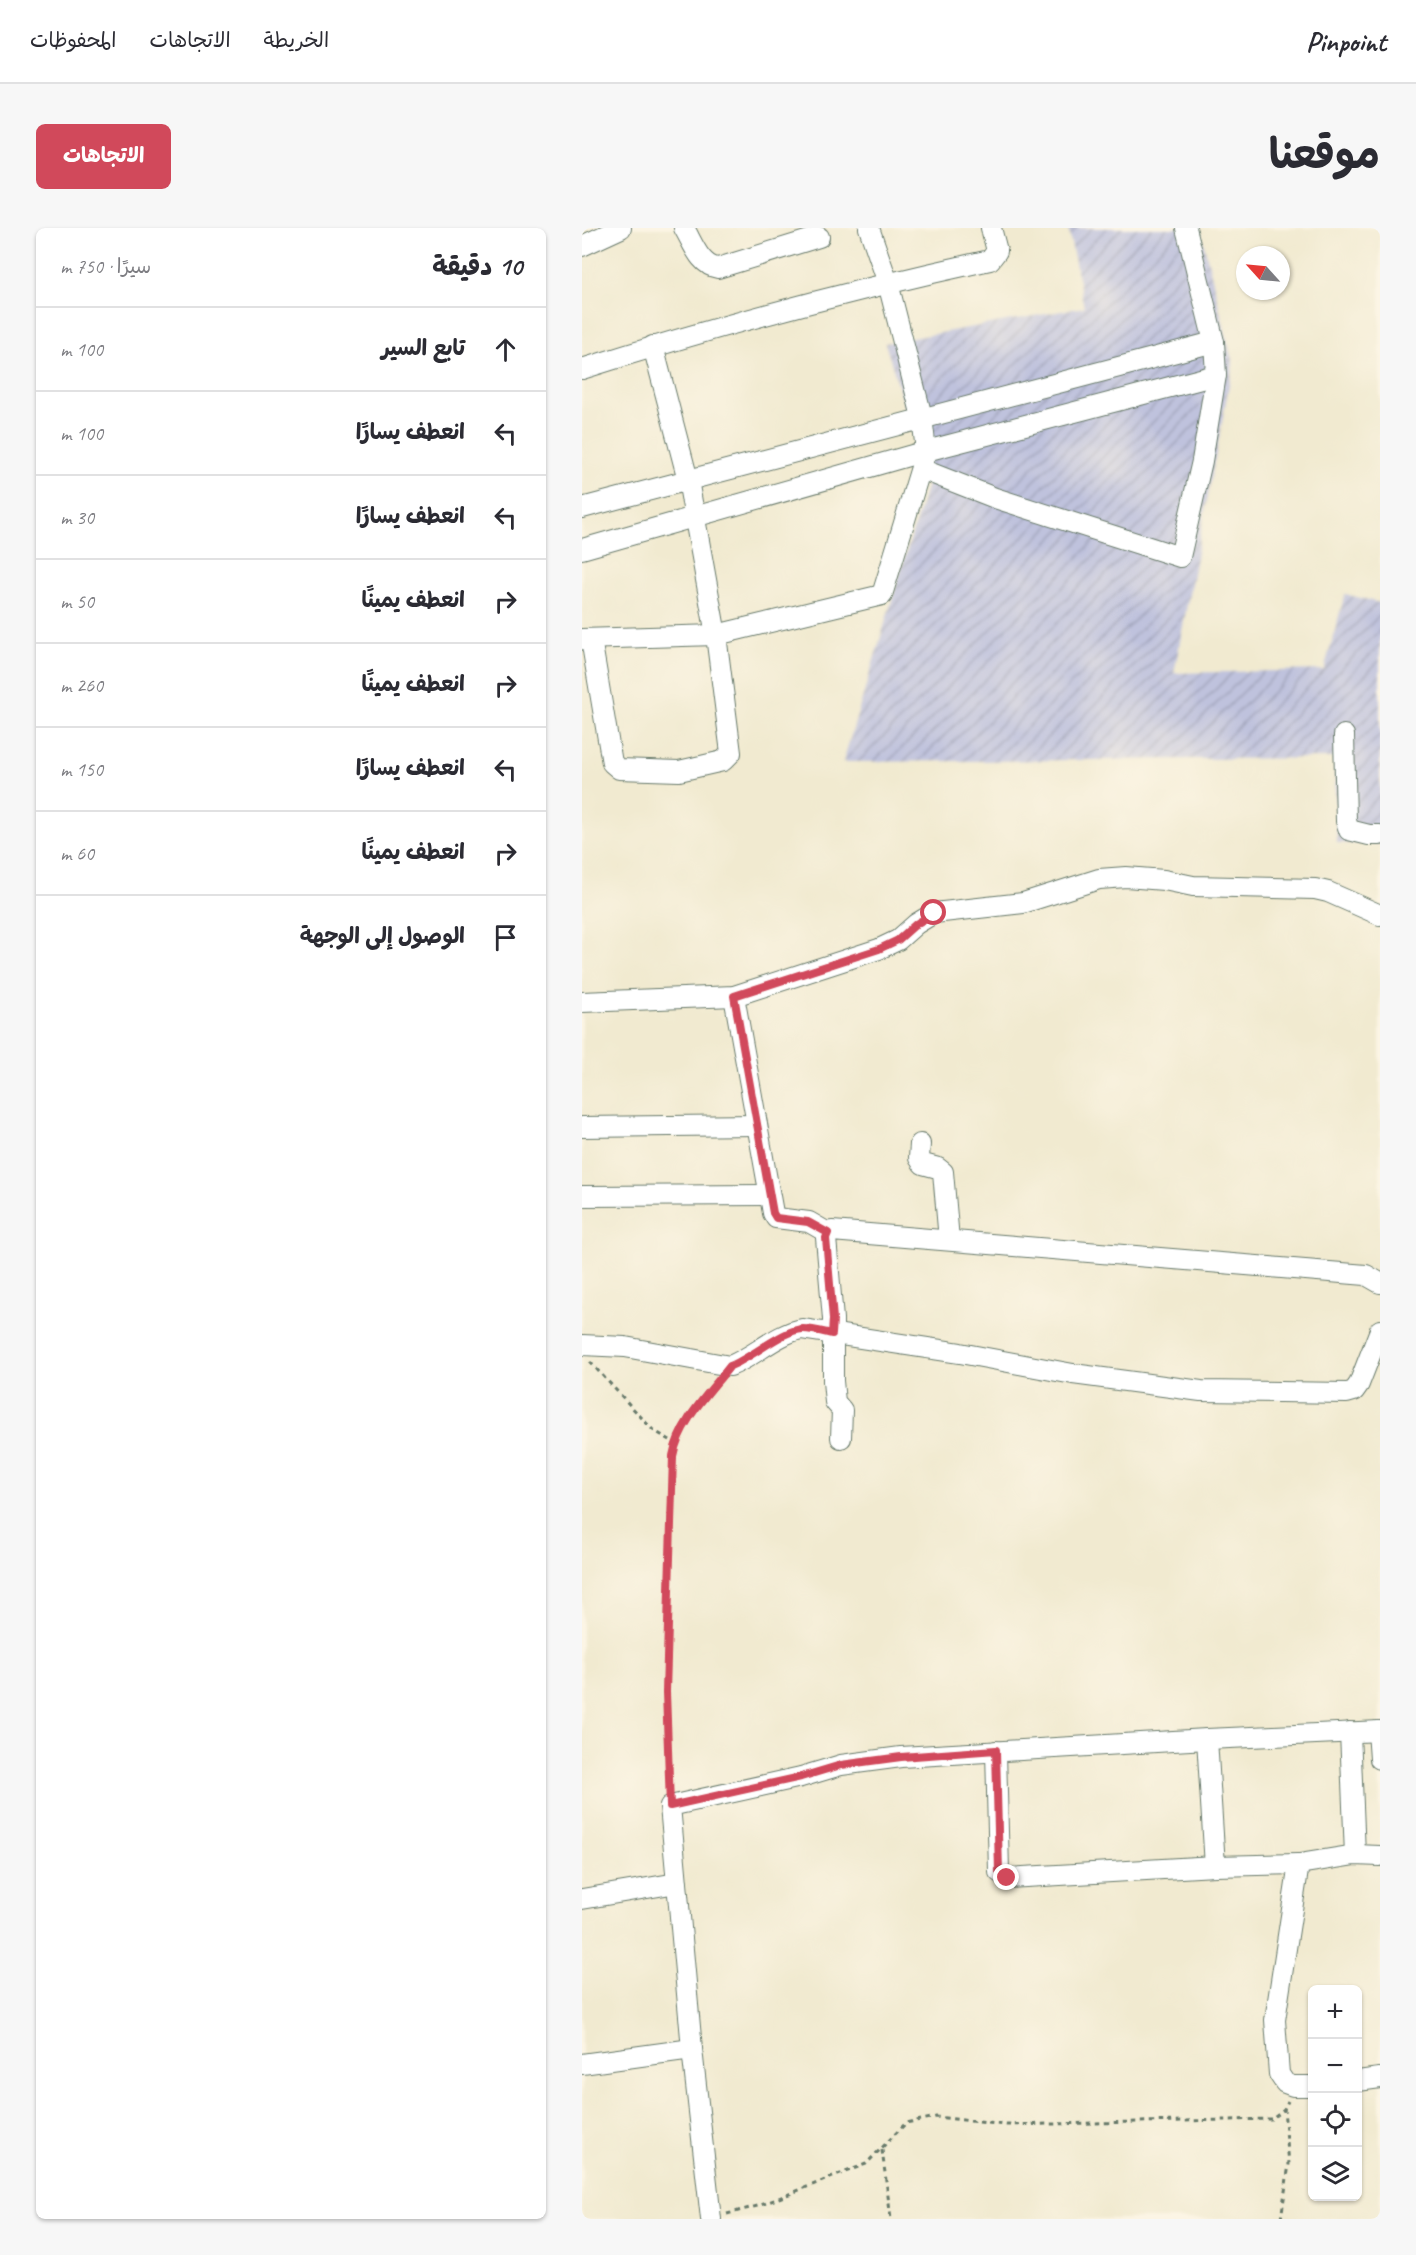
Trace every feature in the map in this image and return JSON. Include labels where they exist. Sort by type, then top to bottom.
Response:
[{"type":"street","points":[[582,246],[621,228]]},
{"type":"street","points":[[684,228],[704,264],[718,268],[819,237]]},
{"type":"street","points":[[653,346],[688,480],[716,635],[731,753],[723,761],[679,771],[659,772],[619,769],[612,763],[586,639],[716,635],[881,596],[923,460],[922,417],[888,283],[869,228]]},
{"type":"street","points":[[582,369],[653,346],[888,283],[990,260],[997,251],[991,228]]},
{"type":"street","points":[[923,460],[995,498],[1180,557],[1202,460],[1216,375],[1214,342],[1186,228]]},
{"type":"street","points":[[582,508],[1214,342]]},
{"type":"street","points":[[582,549],[694,516],[923,460],[1216,375]]},
{"type":"street","points":[[1344,735],[1346,821],[1349,830],[1368,835],[1380,835]]},
{"type":"street","points":[[582,1002],[734,996],[879,949],[898,940],[916,924],[934,913],[1023,903],[1099,879],[1126,877],[1164,880],[1193,886],[1315,889],[1328,892],[1380,915]]},
{"type":"street","points":[[734,996],[769,1195],[776,1218],[808,1222],[828,1233],[837,1230],[1366,1275],[1380,1282]]},
{"type":"street","points":[[582,1126],[757,1125]]},
{"type":"street","points":[[920,1144],[920,1158],[923,1164],[944,1172],[949,1240]]},
{"type":"street","points":[[582,1196],[769,1195]]},
{"type":"street","points":[[828,1233],[826,1238],[833,1319],[835,1402],[842,1410],[841,1438]]},
{"type":"street","points":[[584,1345],[625,1347],[730,1366],[741,1362],[790,1332],[802,1329],[960,1353],[1073,1374],[1201,1391],[1347,1393],[1354,1391],[1359,1384],[1380,1330]]},
{"type":"street","points":[[711,2218],[692,2049],[670,1806],[801,1777],[841,1765],[901,1757],[996,1750],[1379,1731],[1380,1760]]},
{"type":"street","points":[[1350,1732],[1355,1855]]},
{"type":"street","points":[[1207,1739],[1215,1866]]},
{"type":"street","points":[[996,1750],[999,1872],[1007,1878],[1215,1866],[1299,1864],[1355,1855],[1380,1856]]},
{"type":"street","points":[[1299,1864],[1275,2020],[1278,2074],[1285,2083],[1303,2086]]},
{"type":"street","points":[[582,1899],[677,1883]]},
{"type":"street","points":[[582,2064],[692,2049]]},
{"type":"street","points":[[1362,2080],[1380,2078]]},
{"type":"path","points":[[584,1345],[589,1361],[653,1430],[675,1443]]},
{"type":"path","points":[[670,1806],[666,1692],[673,1456],[675,1443],[682,1429],[730,1366]]},
{"type":"path","points":[[711,2218],[761,2205],[866,2164],[906,2123],[936,2117],[1006,2125],[1271,2119],[1284,2109],[1303,2086]]},
{"type":"path","points":[[1281,2219],[1289,2164],[1284,2109]]},
{"type":"path","points":[[882,2150],[891,2219]]},
{"type":"shaded area","points":[[1068,228],[1200,228],[1233,364],[1174,673],[1324,670],[1345,594],[1380,603],[1380,844],[1337,843],[1334,758],[843,762],[928,481],[885,343],[1084,307]]},
{"type":"route","points":[[934,913],[916,924],[898,940],[879,949],[734,996],[773,1213],[776,1218],[808,1222],[828,1233],[826,1238],[833,1319],[832,1334],[802,1329],[790,1332],[741,1362],[730,1366],[682,1429],[675,1443],[666,1692],[670,1806],[801,1777],[841,1765],[901,1757],[996,1750],[999,1872],[1007,1878]]}]
